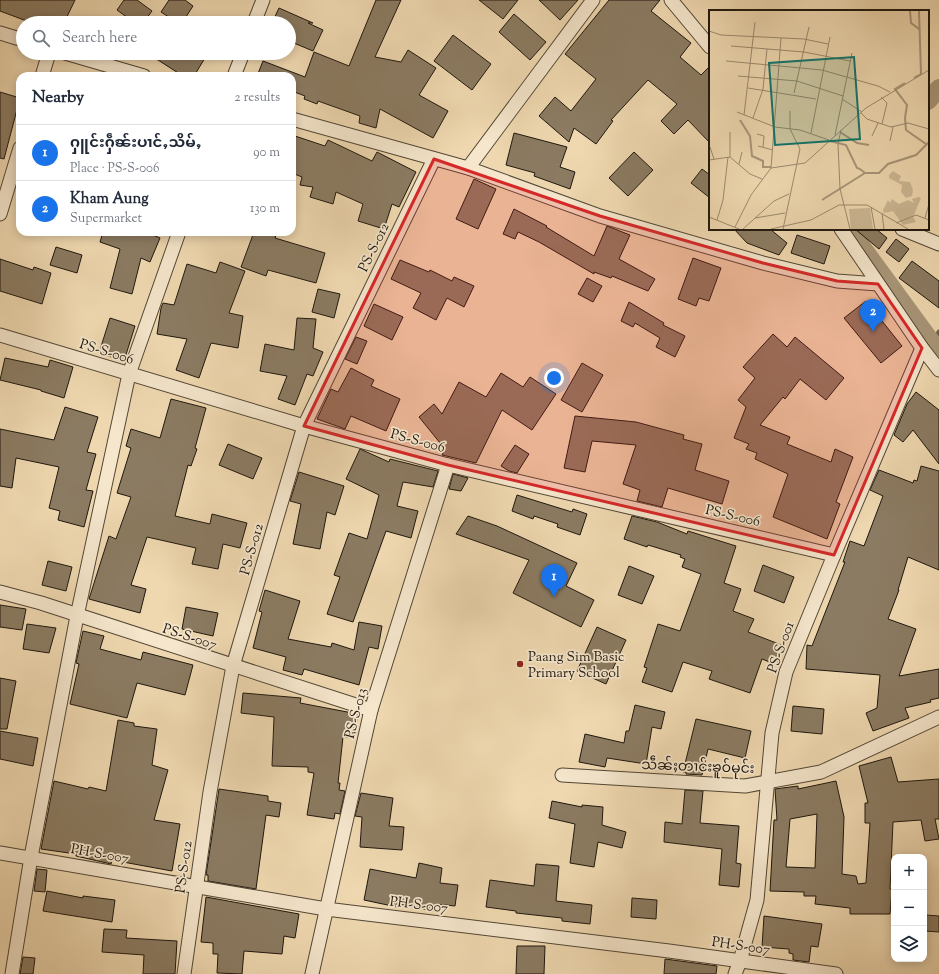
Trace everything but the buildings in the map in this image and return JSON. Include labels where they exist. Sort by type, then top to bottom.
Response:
[{"type":"street","points":[[256,16],[262,0]]},
{"type":"street","points":[[468,168],[593,0]]},
{"type":"street","points":[[671,0],[709,47]]},
{"type":"street","points":[[0,33],[16,38]]},
{"type":"street","points":[[43,72],[47,60]]},
{"type":"street","points":[[89,60],[130,72]]},
{"type":"street","points":[[236,72],[240,60]]},
{"type":"street","points":[[296,120],[468,168],[600,216],[763,264],[837,281],[878,284]]},
{"type":"street","name":"PS-S-012","points":[[184,974],[210,792],[233,666],[304,426],[434,159]]},
{"type":"street","points":[[0,214],[16,161]]},
{"type":"street","points":[[842,230],[922,348],[939,370]]},
{"type":"street","points":[[904,230],[939,244]]},
{"type":"street","points":[[12,974],[30,857],[77,616],[129,374],[178,236]]},
{"type":"street","name":"PS-S-006","points":[[0,335],[304,426],[448,465],[834,554]]},
{"type":"street","name":"PS-S-001","points":[[735,974],[757,900],[772,733],[786,672],[834,554],[922,348]]},
{"type":"street","name":"PS-S-013","points":[[312,974],[371,710],[448,465]]},
{"type":"street","name":"PS-S-007","points":[[0,592],[371,710]]},
{"type":"street","name":"သဵၼ်ႈတၢင်းၶူဝ်မုင်း","points":[[562,775],[746,786],[768,783],[821,772],[939,717]]},
{"type":"street","name":"PH-S-007","points":[[0,853],[326,909],[836,974]]},
{"type":"highlighted area","points":[[434,159],[600,216],[763,263],[837,281],[878,284],[922,348],[834,555],[448,465],[304,426]]},
{"type":"waterway","points":[[929,100],[939,88]]},
{"type":"waterway","points":[[850,230],[939,352]]},
{"type":"waterway","points":[[933,344],[939,332]]},
{"type":"place","name":"Kham Aung","points":[[873,332]]},
{"type":"place","name":"ႁူင်းႁဵꧣ်းပၢင်ႇသိမ်ႇ","points":[[554,597]]},
{"type":"place","name":"Paang Sim Basic Primary School","points":[[520,664]]}]
